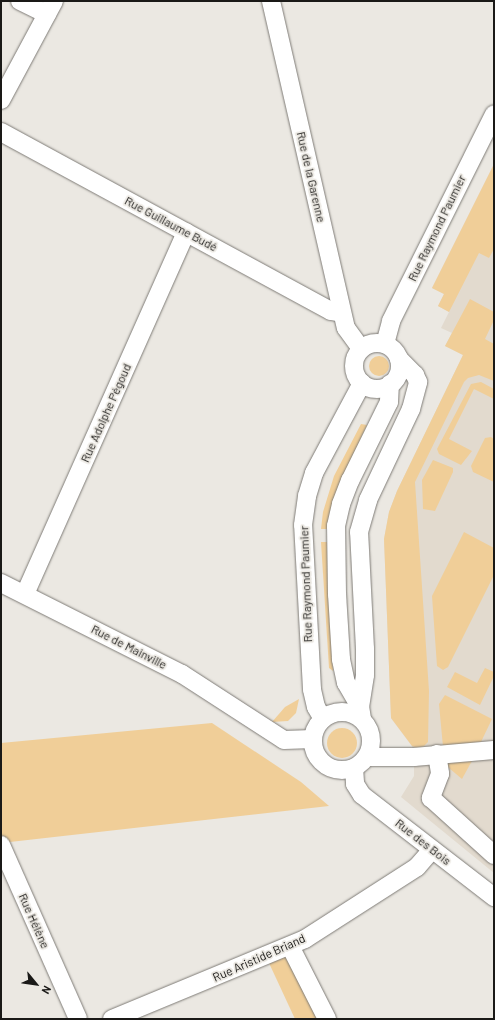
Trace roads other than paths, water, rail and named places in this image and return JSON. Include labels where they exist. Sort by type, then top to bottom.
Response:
[{"type":"street","points":[[1,100],[51,7],[20,1]]},
{"type":"street","name":"Rue de la Garenne","points":[[271,1],[342,313],[346,328],[361,349]]},
{"type":"street","name":"Rue Raymond Paumier","points":[[385,344],[390,321],[494,114]]},
{"type":"street","name":"Rue Guillaume Budé","points":[[1,132],[331,311],[342,313]]},
{"type":"street","name":"Rue Adolphe Pégoud","points":[[25,594],[186,232]]},
{"type":"street","points":[[361,713],[365,675],[359,532],[368,500],[411,409],[418,382],[415,375],[399,359],[395,351],[385,344],[373,343],[361,349],[354,365],[354,371],[362,383],[373,388],[390,384]]},
{"type":"street","points":[[359,770],[371,746],[370,733],[346,683],[345,677],[336,594],[336,526],[341,504],[350,481],[389,402],[390,384],[399,371],[399,359]]},
{"type":"street","name":"Rue Raymond Paumier","points":[[324,719],[316,707],[311,678],[303,565],[303,525],[307,496],[314,473],[362,383]]},
{"type":"street","name":"Rue de Mainville","points":[[1,583],[182,674],[284,740],[313,740]]},
{"type":"street","points":[[361,713],[347,712],[330,715],[324,719],[313,740],[316,754],[326,765],[340,770],[359,770],[437,754],[494,750]]},
{"type":"street","points":[[437,754],[440,774],[431,798],[494,855]]},
{"type":"street","name":"Rue des Bois","points":[[359,770],[362,795],[494,896]]},
{"type":"street","name":"Rue Hélène","points":[[1,845],[78,1019]]},
{"type":"street","name":"Rue Aristide Briand","points":[[112,1019],[290,946],[417,867],[432,850]]},
{"type":"street","points":[[290,946],[327,1019]]}]
